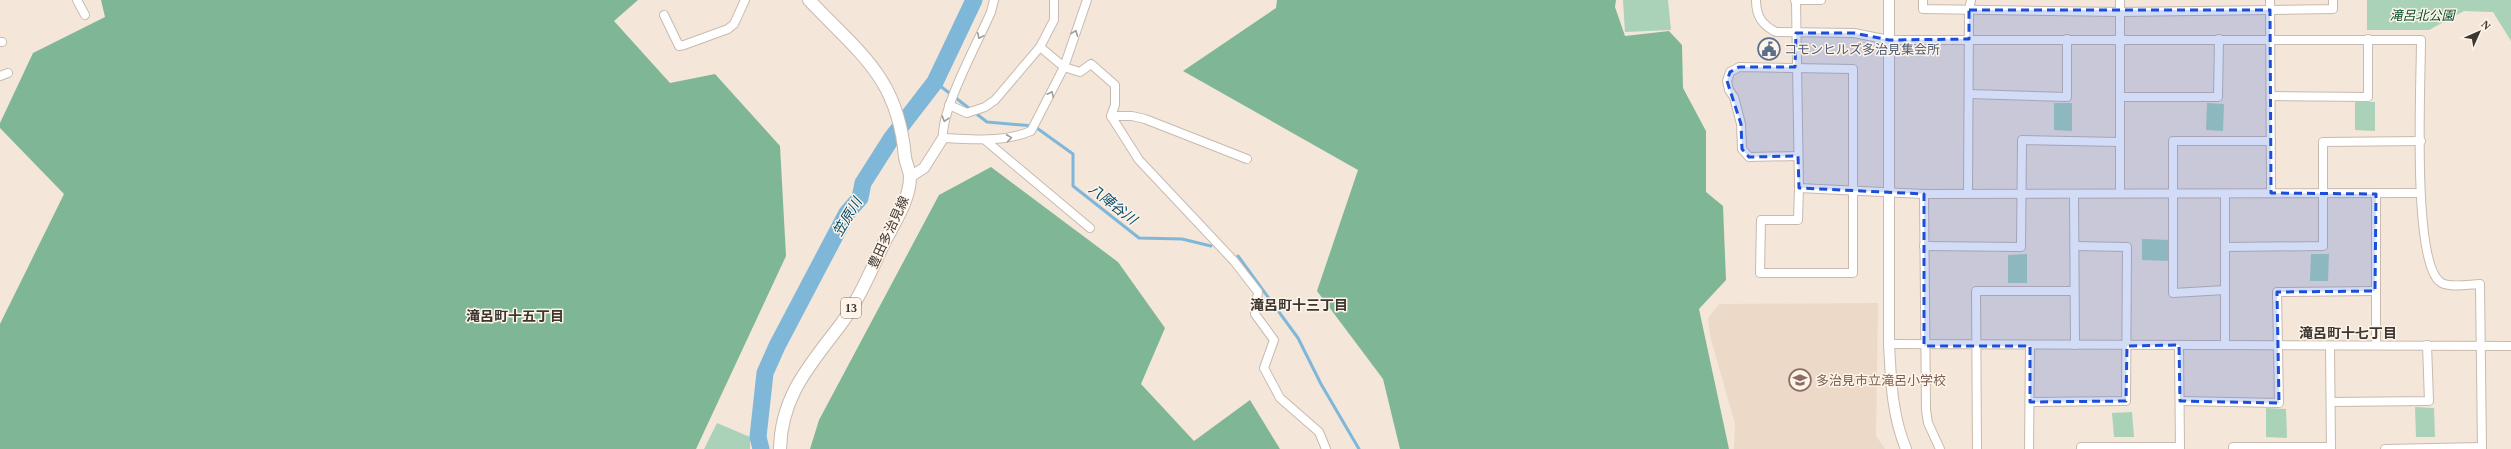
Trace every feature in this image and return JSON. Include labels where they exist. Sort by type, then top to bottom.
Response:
[{"type":"main road","name":"豊田多治見線","points":[[780,449],[789,405],[800,378],[812,360],[845,319],[904,201],[910,177],[899,117],[883,81],[868,60],[809,0]]},
{"type":"street","points":[[77,0],[85,15]]},
{"type":"street","points":[[664,15],[675,41],[679,46],[728,29],[734,24],[745,0]]},
{"type":"street","points":[[910,177],[924,168],[943,138],[942,128],[949,103],[956,91],[991,12],[994,0]]},
{"type":"street","points":[[949,103],[967,113],[985,107],[995,100],[1040,47],[1054,20],[1054,0]]},
{"type":"street","points":[[943,138],[986,140],[1013,138],[1031,131],[1064,67],[1087,0]]},
{"type":"street","points":[[1756,0],[1756,11],[1764,26],[1776,32],[1854,33],[1889,40],[2421,40],[2420,193],[2424,236],[2435,276],[2439,282],[2446,285],[2480,284],[2482,346],[2482,448],[2384,449]]},
{"type":"street","points":[[1798,156],[1750,157],[1742,149],[1741,124],[1734,97],[1729,90],[1727,81],[1730,72],[1739,68],[1795,67],[1853,69],[1853,273],[1760,273],[1761,220],[1798,220],[1799,188],[1798,156],[1795,67],[1795,0],[1821,0]]},
{"type":"street","points":[[1889,0],[1889,344],[1892,400],[1900,435],[1906,449]]},
{"type":"street","points":[[1922,0],[1923,9],[2120,12],[2333,9],[2333,0]]},
{"type":"street","points":[[1968,193],[1968,39],[1969,10],[1971,0]]},
{"type":"street","points":[[2120,0],[2120,192]]},
{"type":"street","points":[[2270,0],[2271,193]]},
{"type":"street","points":[[1969,94],[2067,97],[2067,39]]},
{"type":"street","points":[[2120,97],[2218,97],[2219,39]]},
{"type":"street","points":[[2271,96],[2368,97],[2368,39]]},
{"type":"street","points":[[1040,47],[1064,67],[1080,72],[1091,64],[1115,85],[1115,105],[1111,116]]},
{"type":"street","points":[[0,76],[8,73]]},
{"type":"street","points":[[1111,116],[1132,116],[1145,119],[1247,159]]},
{"type":"street","points":[[1111,116],[1139,160],[1234,261],[1258,292],[1256,314],[1274,340],[1264,368],[1280,398],[1319,432],[1326,449]]},
{"type":"street","points":[[986,140],[1090,228]]},
{"type":"street","points":[[1924,246],[2021,247],[2022,140],[2119,142]]},
{"type":"street","points":[[2225,290],[2173,293],[2173,140],[2271,141]]},
{"type":"street","points":[[2225,247],[2323,246],[2323,142],[2421,141]]},
{"type":"street","points":[[1799,188],[1854,189],[1889,194],[2074,194],[2120,192],[2172,194],[2420,193]]},
{"type":"street","points":[[1924,194],[1924,346],[1926,410],[1928,423],[1940,449]]},
{"type":"street","points":[[2074,194],[2074,291],[2076,345]]},
{"type":"street","points":[[2225,194],[2225,345]]},
{"type":"street","points":[[2376,194],[2376,344]]},
{"type":"street","points":[[2030,402],[2126,401],[2128,346],[2127,247],[2075,246]]},
{"type":"street","points":[[1977,449],[1976,291],[2074,291]]},
{"type":"street","points":[[2180,401],[2279,403],[2277,292],[2376,291]]},
{"type":"street","points":[[1889,344],[1924,346],[2225,345],[2330,347],[2376,344],[2511,346]]},
{"type":"street","points":[[2081,449],[2081,447],[2180,448],[2179,345]]},
{"type":"street","points":[[2331,402],[2429,401],[2427,345]]},
{"type":"street","points":[[2029,449],[2030,346]]},
{"type":"street","points":[[2233,449],[2233,447],[2331,448],[2330,347]]},
{"type":"highlighted area","points":[[1969,10],[2270,10],[2271,193],[2376,194],[2375,291],[2277,292],[2279,403],[2180,401],[2179,345],[2127,346],[2126,401],[2030,402],[2030,346],[1924,346],[1924,194],[1799,188],[1798,156],[1749,157],[1742,149],[1741,124],[1727,81],[1730,72],[1739,67],[1795,67],[1796,33],[1854,33],[1889,40],[1969,39]]},
{"type":"shaded area","name":"多治見市立滝呂小学校","points":[[1878,303],[1876,436],[1885,449],[1734,449],[1735,424],[1710,336],[1708,318],[1719,304]]},
{"type":"green space","points":[[101,0],[638,0],[614,21],[670,83],[715,74],[780,146],[786,256],[696,449],[0,449],[0,324],[64,194],[0,128],[0,123],[33,53],[105,17]]},
{"type":"green space","points":[[1277,0],[1616,0],[1615,7],[1625,36],[1669,31],[1682,45],[1683,88],[1706,131],[1706,192],[1723,206],[1726,280],[1699,309],[1729,449],[1400,449],[1383,379],[1317,291],[1358,170],[1183,71],[1276,8]]},
{"type":"green space","points":[[1623,0],[1668,0],[1671,30],[1625,32]]},
{"type":"green space","name":"滝呂北公園","points":[[2367,0],[2511,0],[2511,41],[2493,12],[2464,11],[2429,30],[2367,30]]},
{"type":"green space","points":[[2355,102],[2375,102],[2375,131],[2355,130]]},
{"type":"green space","points":[[2054,103],[2072,103],[2072,131],[2054,130]]},
{"type":"green space","points":[[2207,103],[2224,104],[2223,131],[2206,130]]},
{"type":"green space","points":[[991,167],[1118,262],[1165,328],[1141,384],[1194,441],[1250,400],[1280,449],[810,449],[819,420],[939,195]]},
{"type":"green space","points":[[2142,239],[2171,240],[2171,261],[2142,260]]},
{"type":"green space","points":[[2027,254],[2027,283],[2008,283],[2008,255]]},
{"type":"green space","points":[[2311,254],[2329,254],[2328,281],[2310,281]]},
{"type":"green space","points":[[2415,407],[2434,408],[2435,437],[2416,437]]},
{"type":"green space","points":[[2266,408],[2286,409],[2287,438],[2266,437]]},
{"type":"green space","points":[[2132,412],[2134,437],[2114,437],[2112,413]]},
{"type":"green space","points":[[717,423],[750,437],[750,449],[704,449]]},
{"type":"waterway","name":"笠原川","points":[[761,449],[758,437],[765,373],[777,346],[847,213],[860,198],[863,183],[891,139],[935,82],[974,0]]},
{"type":"waterway","name":"八陣谷川","points":[[935,82],[987,122],[1034,126],[1073,154],[1073,186],[1139,238],[1182,239],[1211,246]]},
{"type":"waterway","name":"八陣谷川","points":[[1238,256],[1298,338],[1321,384],[1359,449]]},
{"type":"place","name":"コモンヒルズ多治見集会所","points":[[1769,49]]},
{"type":"place","name":"多治見市立滝呂小学校","points":[[1800,380]]},
{"type":"district","name":"滝呂町十三丁目","points":[[1299,305]]},
{"type":"district","name":"滝呂町十五丁目","points":[[515,316]]},
{"type":"district","name":"滝呂町十七丁目","points":[[2348,333]]}]
